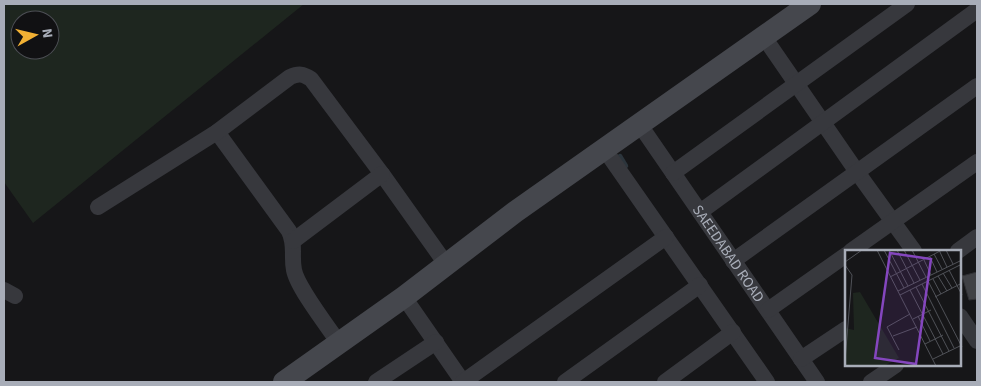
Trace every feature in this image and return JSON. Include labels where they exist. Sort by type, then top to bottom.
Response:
[{"type":"street","points":[[284,382],[404,296],[515,212],[810,4]]},
{"type":"street","points":[[673,173],[907,4]]},
{"type":"street","points":[[700,212],[977,10]]},
{"type":"street","points":[[764,37],[913,250]]},
{"type":"street","points":[[98,207],[217,132],[298,73],[310,79],[382,174],[446,264]]},
{"type":"street","points":[[733,261],[977,86]]},
{"type":"street","name":"SAEEDABAD ROAD","points":[[640,125],[817,382]]},
{"type":"street","points":[[217,132],[289,232],[293,241],[294,270],[300,285],[339,343]]},
{"type":"street","points":[[605,150],[767,382]]},
{"type":"street","points":[[852,250],[977,162]]},
{"type":"street","points":[[293,241],[382,174]]},
{"type":"street","points":[[404,296],[463,382],[666,237]]},
{"type":"street","points":[[959,250],[977,237]]},
{"type":"street","points":[[768,310],[845,256]]},
{"type":"street","points":[[565,382],[700,285]]},
{"type":"street","points":[[961,319],[977,341]]},
{"type":"street","points":[[801,359],[845,329]]},
{"type":"street","points":[[666,382],[733,332]]},
{"type":"street","points":[[376,382],[436,342]]},
{"type":"street","points":[[871,382],[895,366]]},
{"type":"shaded area","points":[[4,4],[304,4],[33,223],[4,182]]},
{"type":"building","points":[[977,272],[977,299],[969,300],[962,276]]},
{"type":"waterway","points":[[620,156],[626,166]]}]
